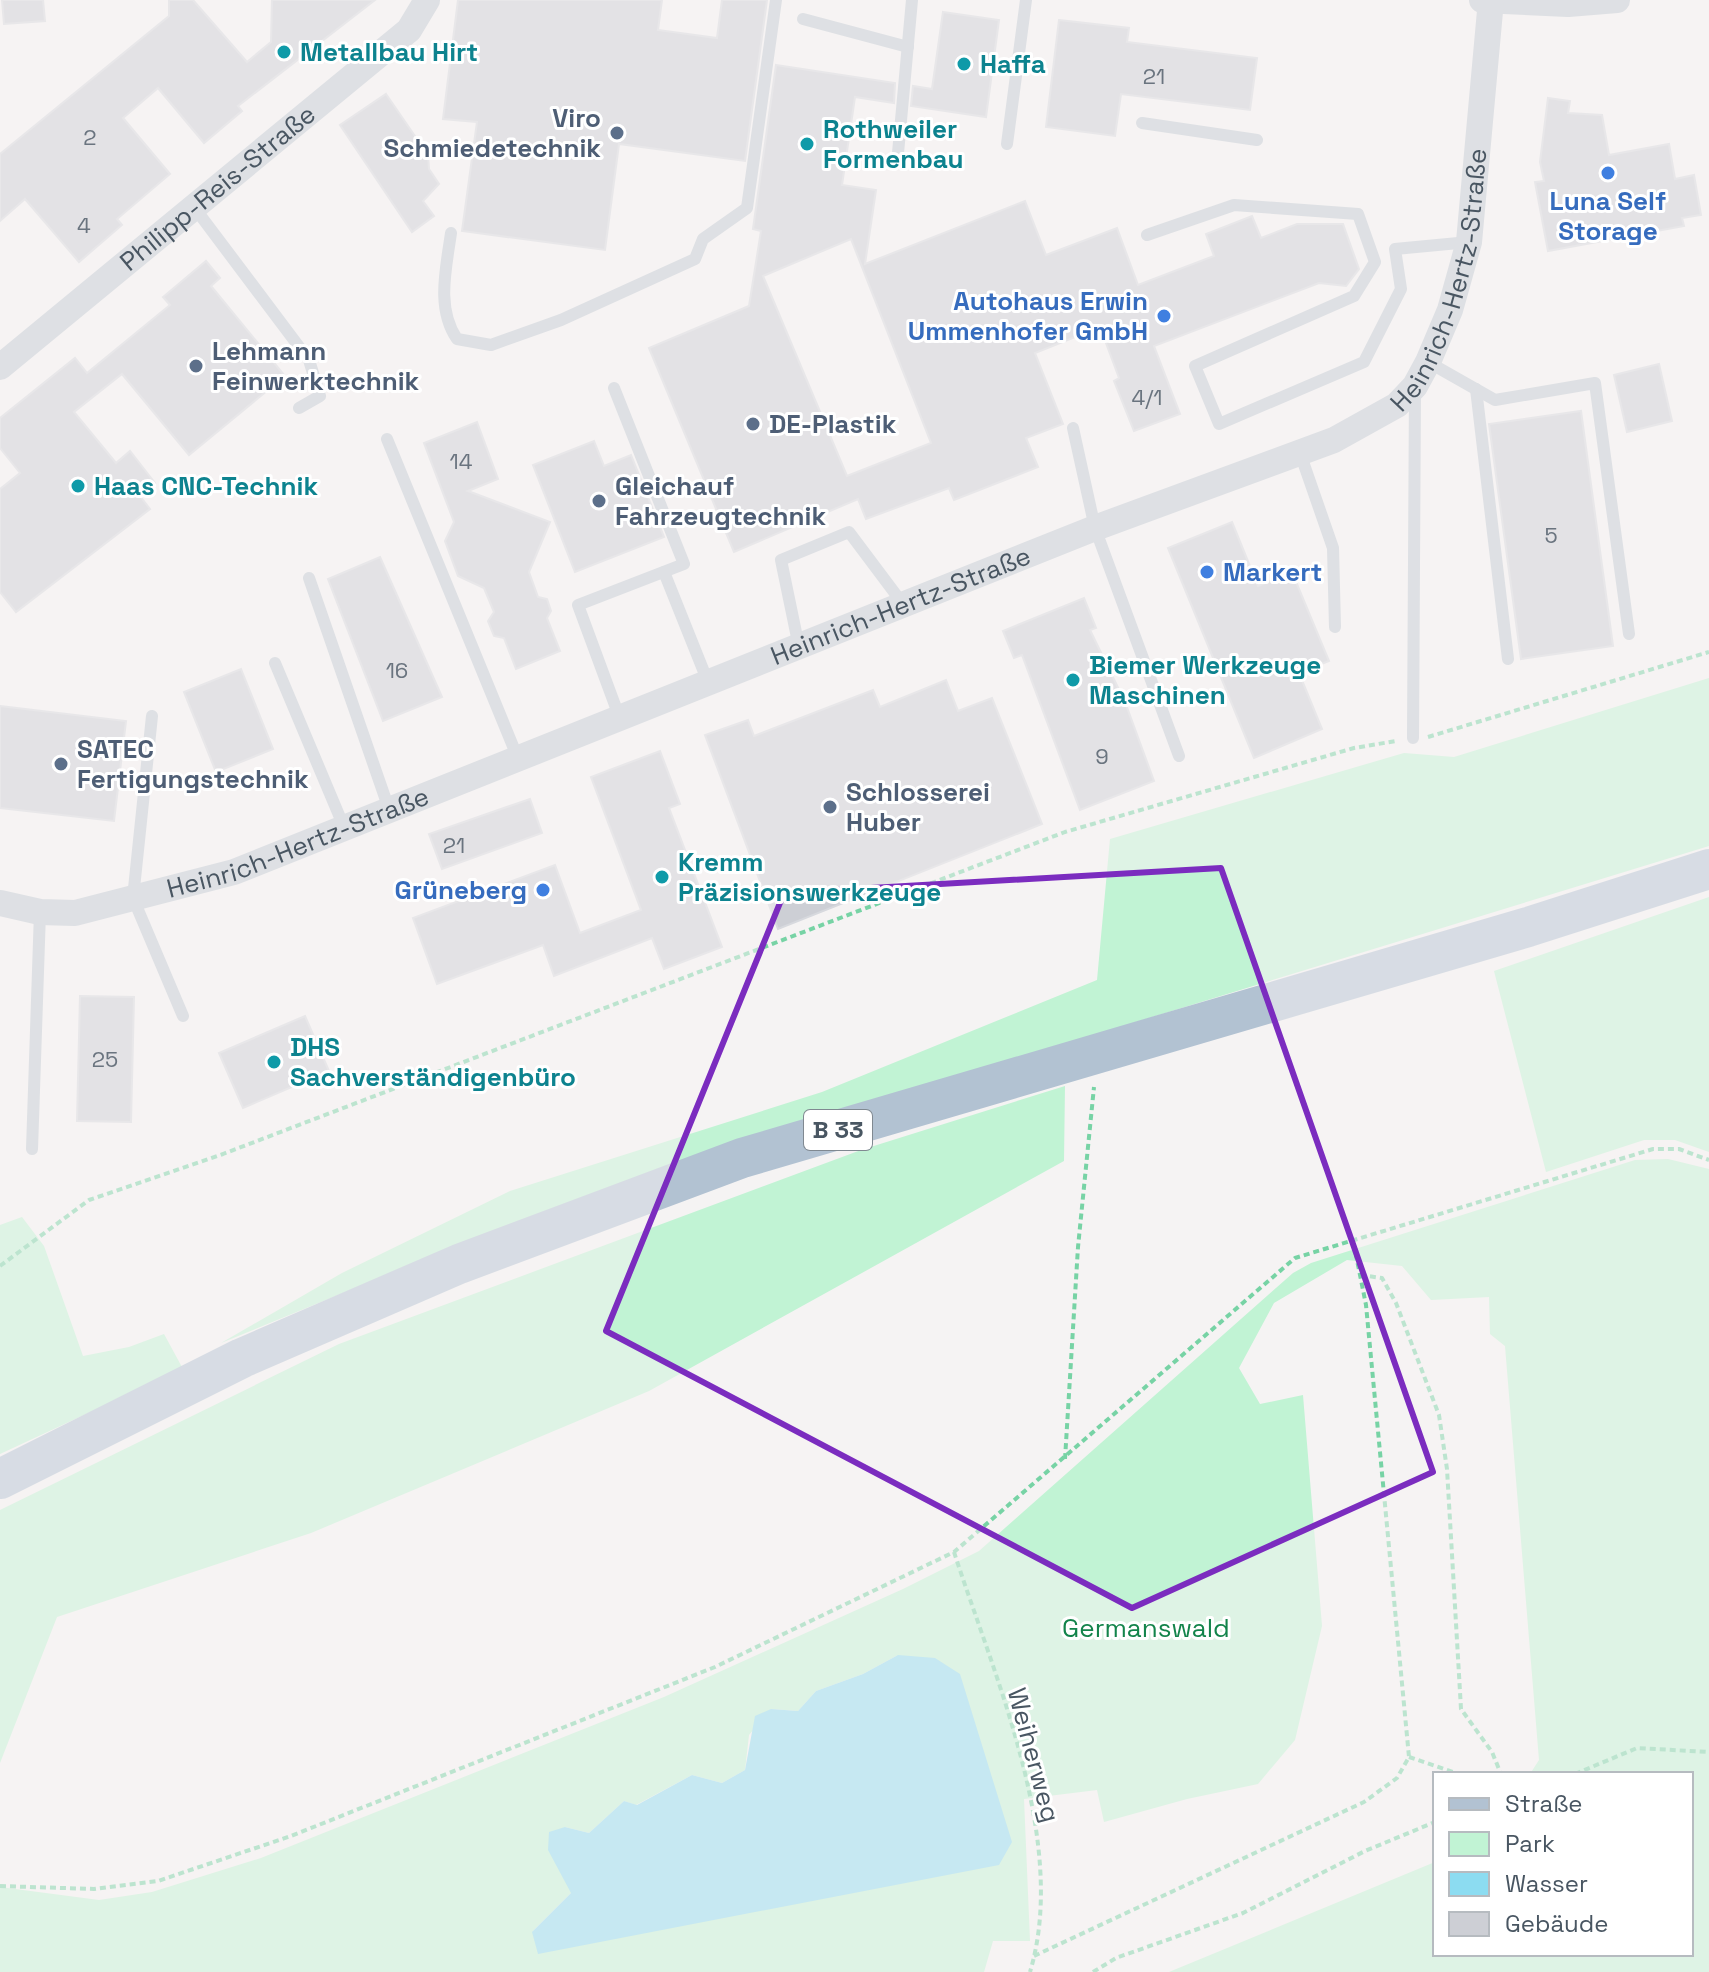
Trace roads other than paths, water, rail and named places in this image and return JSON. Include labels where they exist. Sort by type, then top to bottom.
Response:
[{"type":"main road","name":"B 33","points":[[0,1479],[242,1358],[459,1264],[742,1158],[1528,927],[1709,869]]},
{"type":"street","name":"Philipp-Reis-Straße","points":[[0,367],[409,30],[427,0]]},
{"type":"street","points":[[1488,1],[1568,4],[1617,0]]},
{"type":"street","name":"Heinrich-Hertz-Straße","points":[[0,903],[40,912],[75,913],[234,872],[517,756],[905,606],[1095,528],[1334,440],[1397,405],[1415,386],[1428,362],[1450,310],[1469,242],[1488,1]]},
{"type":"lane","points":[[451,233],[444,288],[446,319],[457,339],[479,345],[491,345],[561,320],[695,259],[703,239],[747,208],[776,0]]},
{"type":"lane","points":[[898,153],[912,0]]},
{"type":"lane","points":[[1007,144],[1026,0]]},
{"type":"lane","points":[[803,19],[908,47]]},
{"type":"lane","points":[[1142,123],[1257,140]]},
{"type":"lane","points":[[1147,235],[1234,205],[1358,214],[1375,262],[1354,296],[1195,366],[1219,424],[1364,362],[1401,289],[1395,249]]},
{"type":"lane","points":[[194,207],[309,360],[320,396],[299,408]]},
{"type":"lane","points":[[1371,250],[1469,242]]},
{"type":"lane","points":[[1428,362],[1495,400],[1595,383],[1629,634]]},
{"type":"lane","points":[[1413,738],[1415,386]]},
{"type":"lane","points":[[614,388],[684,564],[578,605],[619,716]]},
{"type":"lane","points":[[1476,389],[1508,659]]},
{"type":"lane","points":[[1073,428],[1095,528],[1179,756]]},
{"type":"lane","points":[[387,439],[517,756]]},
{"type":"lane","points":[[1300,453],[1333,548],[1335,627]]},
{"type":"lane","points":[[799,647],[781,560],[849,532],[905,606]]},
{"type":"lane","points":[[664,572],[708,682]]},
{"type":"lane","points":[[309,578],[389,809]]},
{"type":"lane","points":[[275,663],[344,827]]},
{"type":"lane","points":[[152,716],[133,898],[183,1016]]},
{"type":"lane","points":[[32,1149],[40,912]]},
{"type":"water","points":[[898,1655],[935,1658],[960,1674],[1012,1842],[999,1865],[538,1954],[532,1932],[571,1893],[548,1850],[549,1832],[565,1827],[589,1833],[624,1801],[637,1805],[692,1775],[722,1783],[745,1770],[755,1716],[771,1709],[798,1711],[816,1691],[863,1674]]},
{"type":"place","name":"Metallbau Hirt","points":[[284,52]]},
{"type":"place","name":"Haffa","points":[[964,64]]},
{"type":"place","name":"Viro Schmiedetechnik","points":[[617,133]]},
{"type":"place","name":"Rothweiler Formenbau","points":[[807,144]]},
{"type":"place","name":"Luna Self Storage","points":[[1608,173]]},
{"type":"place","name":"Autohaus Erwin Ummenhofer GmbH","points":[[1164,316]]},
{"type":"place","name":"Lehmann Feinwerktechnik","points":[[196,366]]},
{"type":"place","name":"DE-Plastik","points":[[753,424]]},
{"type":"place","name":"Haas CNC-Technik","points":[[78,486]]},
{"type":"place","name":"Gleichauf Fahrzeugtechnik","points":[[599,501]]},
{"type":"place","name":"Markert","points":[[1207,572]]},
{"type":"place","name":"Biemer Werkzeuge Maschinen","points":[[1073,680]]},
{"type":"place","name":"SATEC Fertigungstechnik","points":[[61,764]]},
{"type":"place","name":"Schlosserei Huber","points":[[830,807]]},
{"type":"place","name":"Kremm Präzisionswerkzeuge","points":[[662,877]]},
{"type":"place","name":"Grüneberg","points":[[543,890]]},
{"type":"place","name":"DHS Sachverständigenbüro","points":[[274,1062]]},
{"type":"park label","name":"Germanswald","points":[[1146,1628]]}]
